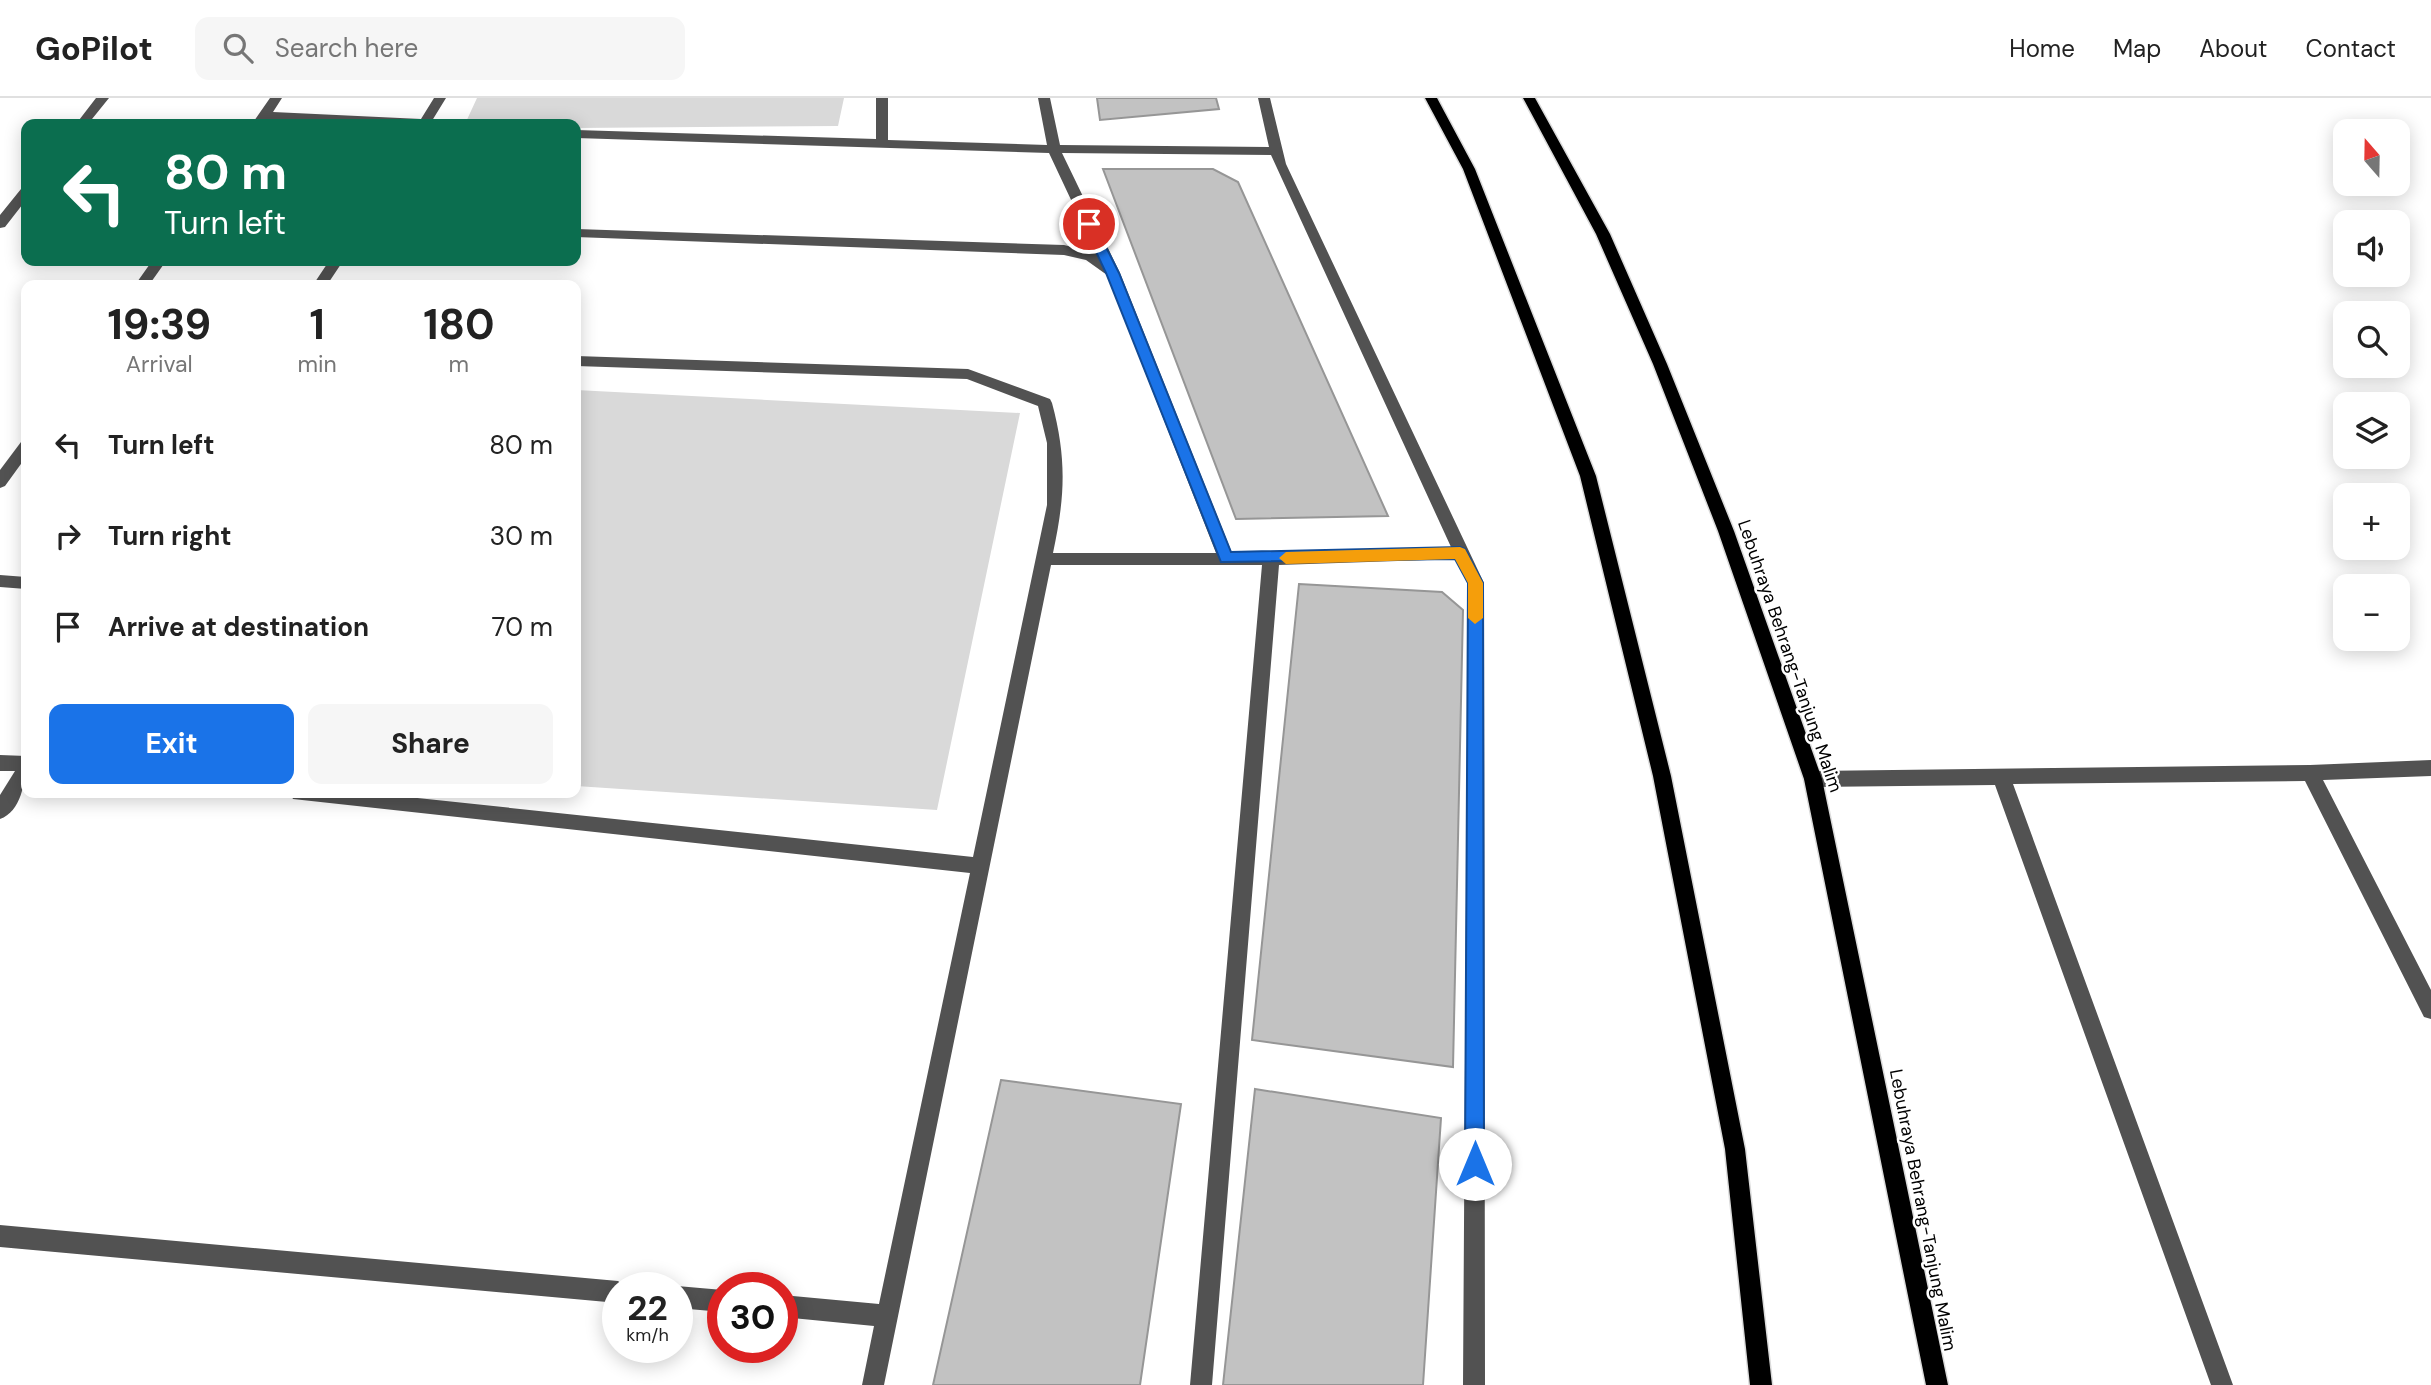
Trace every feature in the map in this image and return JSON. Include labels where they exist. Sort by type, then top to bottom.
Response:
[{"type":"main road","points":[[1431,98],[1469,169],[1588,477],[1662,776],[1735,1149],[1761,1385]]},
{"type":"main road","name":"Lebuhraya Behrang-Tanjung Malim","points":[[1529,98],[1603,234],[1660,364],[1726,531],[1813,779],[1937,1385]]},
{"type":"street","points":[[86,119],[103,98]]},
{"type":"street","points":[[261,119],[276,98]]},
{"type":"street","points":[[427,119],[440,98]]},
{"type":"street","points":[[882,98],[883,145]]},
{"type":"street","points":[[1044,98],[1054,149],[1113,273],[1226,558]]},
{"type":"street","points":[[1264,98],[1280,164],[1476,583],[1474,1385]]},
{"type":"street","points":[[581,134],[883,145],[1277,151]]},
{"type":"street","points":[[0,224],[21,198]]},
{"type":"street","points":[[581,233],[1065,250],[1094,257],[1113,273]]},
{"type":"street","points":[[581,361],[968,374],[1045,403],[1055,443],[1055,505],[873,1385]]},
{"type":"street","points":[[0,482],[21,453]]},
{"type":"street","points":[[1045,559],[1271,559],[1460,553]]},
{"type":"street","points":[[1201,1385],[1271,559]]},
{"type":"street","points":[[0,581],[21,583]]},
{"type":"street","points":[[0,762],[21,764]]},
{"type":"street","points":[[1813,779],[2310,773],[2431,768]]},
{"type":"street","points":[[2310,773],[2431,1010]]},
{"type":"street","points":[[0,811],[21,778]]},
{"type":"street","points":[[2002,778],[2222,1385]]},
{"type":"street","points":[[346,798],[979,866]]},
{"type":"street","points":[[0,1236],[602,1291]]},
{"type":"street","points":[[798,1308],[887,1316]]},
{"type":"shaded area","points":[[477,98],[844,98],[838,126],[581,128],[581,119],[467,119]]},
{"type":"shaded area","points":[[581,390],[1020,413],[937,810],[581,786]]},
{"type":"building","points":[[1097,98],[1216,98],[1219,109],[1100,120]]},
{"type":"building","points":[[1103,169],[1213,169],[1238,182],[1388,516],[1236,519]]},
{"type":"building","points":[[1299,584],[1442,592],[1463,610],[1453,1067],[1252,1040]]},
{"type":"building","points":[[1001,1080],[1181,1104],[1140,1385],[933,1385]]},
{"type":"building","points":[[1255,1089],[1441,1118],[1423,1385],[1223,1385]]},
{"type":"slow traffic","points":[[1286,558],[1460,553],[1476,583],[1475,618]]},
{"type":"route","points":[[1089,224],[1113,273],[1226,558],[1460,553],[1476,583],[1475,1164]]}]
